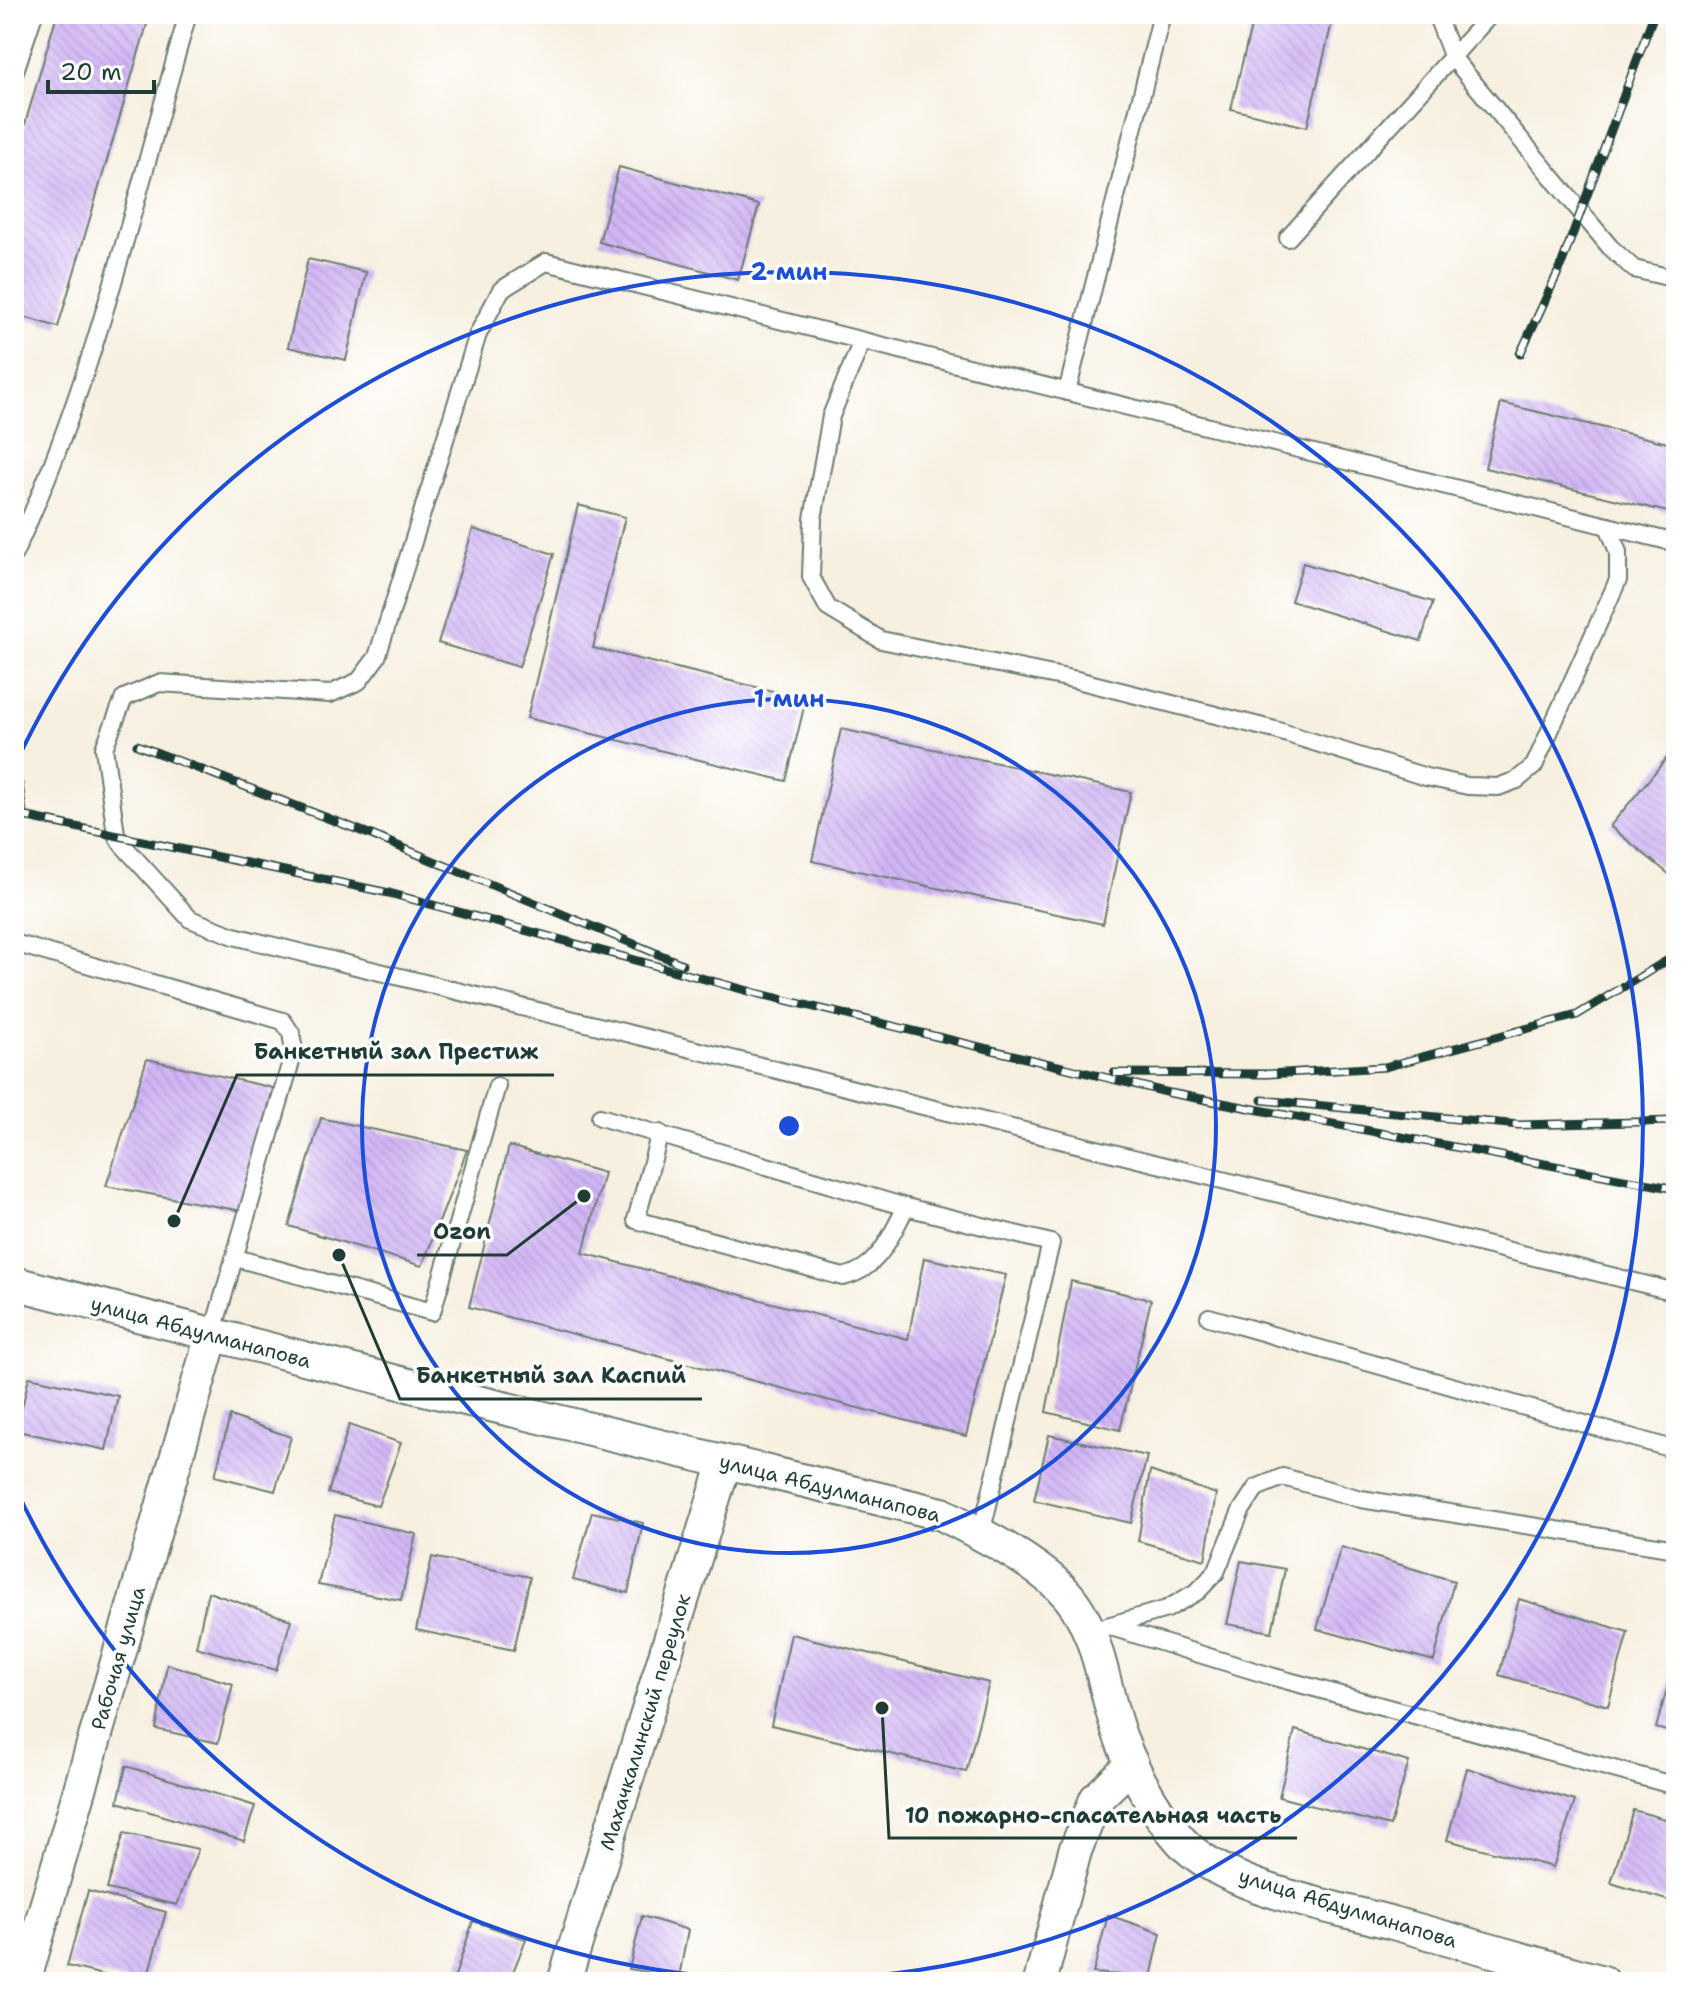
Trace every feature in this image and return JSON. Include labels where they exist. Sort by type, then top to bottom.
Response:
[{"type":"street","name":"улица Абдулманапова","points":[[14,1283],[212,1335],[942,1514],[981,1534],[1061,1588],[1095,1623],[1132,1764],[1182,1842],[1221,1870],[1282,1892],[1603,1982]]},
{"type":"street","name":"Рабочая улица","points":[[24,1982],[212,1335]]},
{"type":"street","name":"Махачкалинский переулок","points":[[564,1982],[725,1462]]},
{"type":"street","points":[[1040,1982],[1075,1851],[1096,1799],[1132,1764]]},
{"type":"lane","points":[[14,74],[34,14]]},
{"type":"lane","points":[[14,554],[40,498],[93,343],[188,14]]},
{"type":"lane","points":[[1067,392],[1162,14]]},
{"type":"lane","points":[[1436,14],[1453,58],[1610,247],[1634,269],[1676,279]]},
{"type":"lane","points":[[1288,238],[1491,14]]},
{"type":"lane","points":[[1676,543],[546,262],[501,290],[478,334],[377,657],[359,681],[330,694],[159,683],[124,698],[104,748],[116,834],[121,843],[190,919],[234,936],[1676,1292]]},
{"type":"lane","points":[[862,341],[831,416],[813,519],[811,577],[828,608],[881,640],[1093,683],[1275,730],[1426,777],[1468,786],[1498,787],[1517,780],[1534,766],[1618,580],[1618,552],[1608,526]]},
{"type":"lane","points":[[14,786],[18,815],[14,831]]},
{"type":"lane","points":[[14,943],[283,1021],[291,1033],[294,1051],[212,1335]]},
{"type":"lane","points":[[236,1258],[432,1312],[497,1086]]},
{"type":"lane","points":[[600,1117],[906,1207],[1051,1243],[981,1534]]},
{"type":"lane","points":[[660,1133],[636,1220],[843,1277],[861,1273],[882,1252],[906,1207]]},
{"type":"lane","points":[[1209,1317],[1676,1450]]},
{"type":"lane","points":[[1095,1623],[1167,1609],[1198,1591],[1216,1572],[1241,1511],[1256,1488],[1283,1477],[1361,1499],[1676,1549]]},
{"type":"lane","points":[[1095,1623],[1274,1677],[1676,1786]]},
{"type":"building","points":[[57,14],[150,14],[58,327],[14,314],[14,162]]},
{"type":"building","points":[[1254,14],[1334,14],[1307,127],[1231,109]]},
{"type":"building","points":[[619,167],[759,205],[738,280],[599,242]]},
{"type":"building","points":[[308,259],[366,272],[346,360],[288,347]]},
{"type":"building","points":[[1501,403],[1676,445],[1676,514],[1485,468]]},
{"type":"building","points":[[578,505],[625,517],[593,648],[806,699],[786,781],[527,718]]},
{"type":"building","points":[[473,529],[554,554],[519,667],[438,643]]},
{"type":"building","points":[[1303,563],[1433,602],[1421,641],[1291,601]]},
{"type":"building","points":[[841,729],[1131,792],[1103,924],[812,861]]},
{"type":"building","points":[[1676,747],[1676,880],[1610,826]]},
{"type":"building","points":[[147,1059],[273,1088],[242,1211],[106,1186]]},
{"type":"building","points":[[321,1118],[467,1150],[422,1266],[289,1226]]},
{"type":"building","points":[[509,1146],[604,1173],[583,1253],[908,1339],[924,1258],[1006,1275],[966,1436],[469,1307]]},
{"type":"building","points":[[1071,1281],[1151,1300],[1120,1430],[1046,1412]]},
{"type":"building","points":[[29,1377],[118,1396],[106,1450],[17,1431]]},
{"type":"building","points":[[230,1416],[291,1437],[275,1491],[215,1476]]},
{"type":"building","points":[[349,1425],[401,1443],[378,1506],[328,1493]]},
{"type":"building","points":[[1049,1435],[1147,1456],[1131,1523],[1034,1500]]},
{"type":"building","points":[[1150,1471],[1216,1494],[1205,1560],[1138,1541]]},
{"type":"building","points":[[592,1512],[643,1523],[628,1593],[573,1580]]},
{"type":"building","points":[[335,1515],[416,1534],[401,1600],[318,1585]]},
{"type":"building","points":[[1341,1547],[1454,1581],[1434,1661],[1317,1629]]},
{"type":"building","points":[[432,1557],[530,1577],[514,1650],[416,1630]]},
{"type":"building","points":[[1241,1561],[1285,1569],[1272,1632],[1227,1624]]},
{"type":"building","points":[[208,1592],[291,1620],[276,1670],[196,1647]]},
{"type":"building","points":[[1519,1599],[1628,1632],[1608,1706],[1499,1675]]},
{"type":"building","points":[[791,1634],[989,1683],[966,1772],[771,1725]]},
{"type":"building","points":[[1676,1660],[1676,1734],[1656,1728]]},
{"type":"building","points":[[167,1664],[233,1684],[218,1743],[156,1729]]},
{"type":"building","points":[[1295,1730],[1409,1762],[1390,1826],[1279,1797]]},
{"type":"building","points":[[126,1766],[255,1806],[244,1841],[118,1802]]},
{"type":"building","points":[[1467,1768],[1575,1801],[1553,1867],[1447,1840]]},
{"type":"building","points":[[1633,1810],[1676,1822],[1676,1903],[1611,1883]]},
{"type":"building","points":[[124,1833],[198,1849],[177,1905],[107,1889]]},
{"type":"building","points":[[88,1891],[166,1912],[146,1982],[131,1982],[67,1966]]},
{"type":"building","points":[[1108,1915],[1161,1933],[1151,1977],[1093,1973]]},
{"type":"building","points":[[642,1916],[688,1930],[679,1977],[629,1969]]},
{"type":"building","points":[[473,1921],[526,1939],[509,1982],[453,1982]]},
{"type":"railway","points":[[1520,354],[1560,268],[1654,14]]},
{"type":"railway","points":[[137,745],[369,834],[682,964]]},
{"type":"railway","points":[[14,814],[389,893],[756,993],[1170,1093],[1676,1189]]},
{"type":"railway","points":[[1114,1073],[1268,1074],[1385,1067],[1577,1015],[1676,955]]},
{"type":"railway","points":[[1262,1100],[1519,1125],[1676,1121]]},
{"type":"place","name":"Ozon","points":[[584,1196]]},
{"type":"place","name":"Банкетный зал Престиж","points":[[174,1221]]},
{"type":"place","name":"Банкетный зал Каспий","points":[[339,1255]]},
{"type":"place","name":"10 пожарно-спасательная часть","points":[[882,1708]]}]
